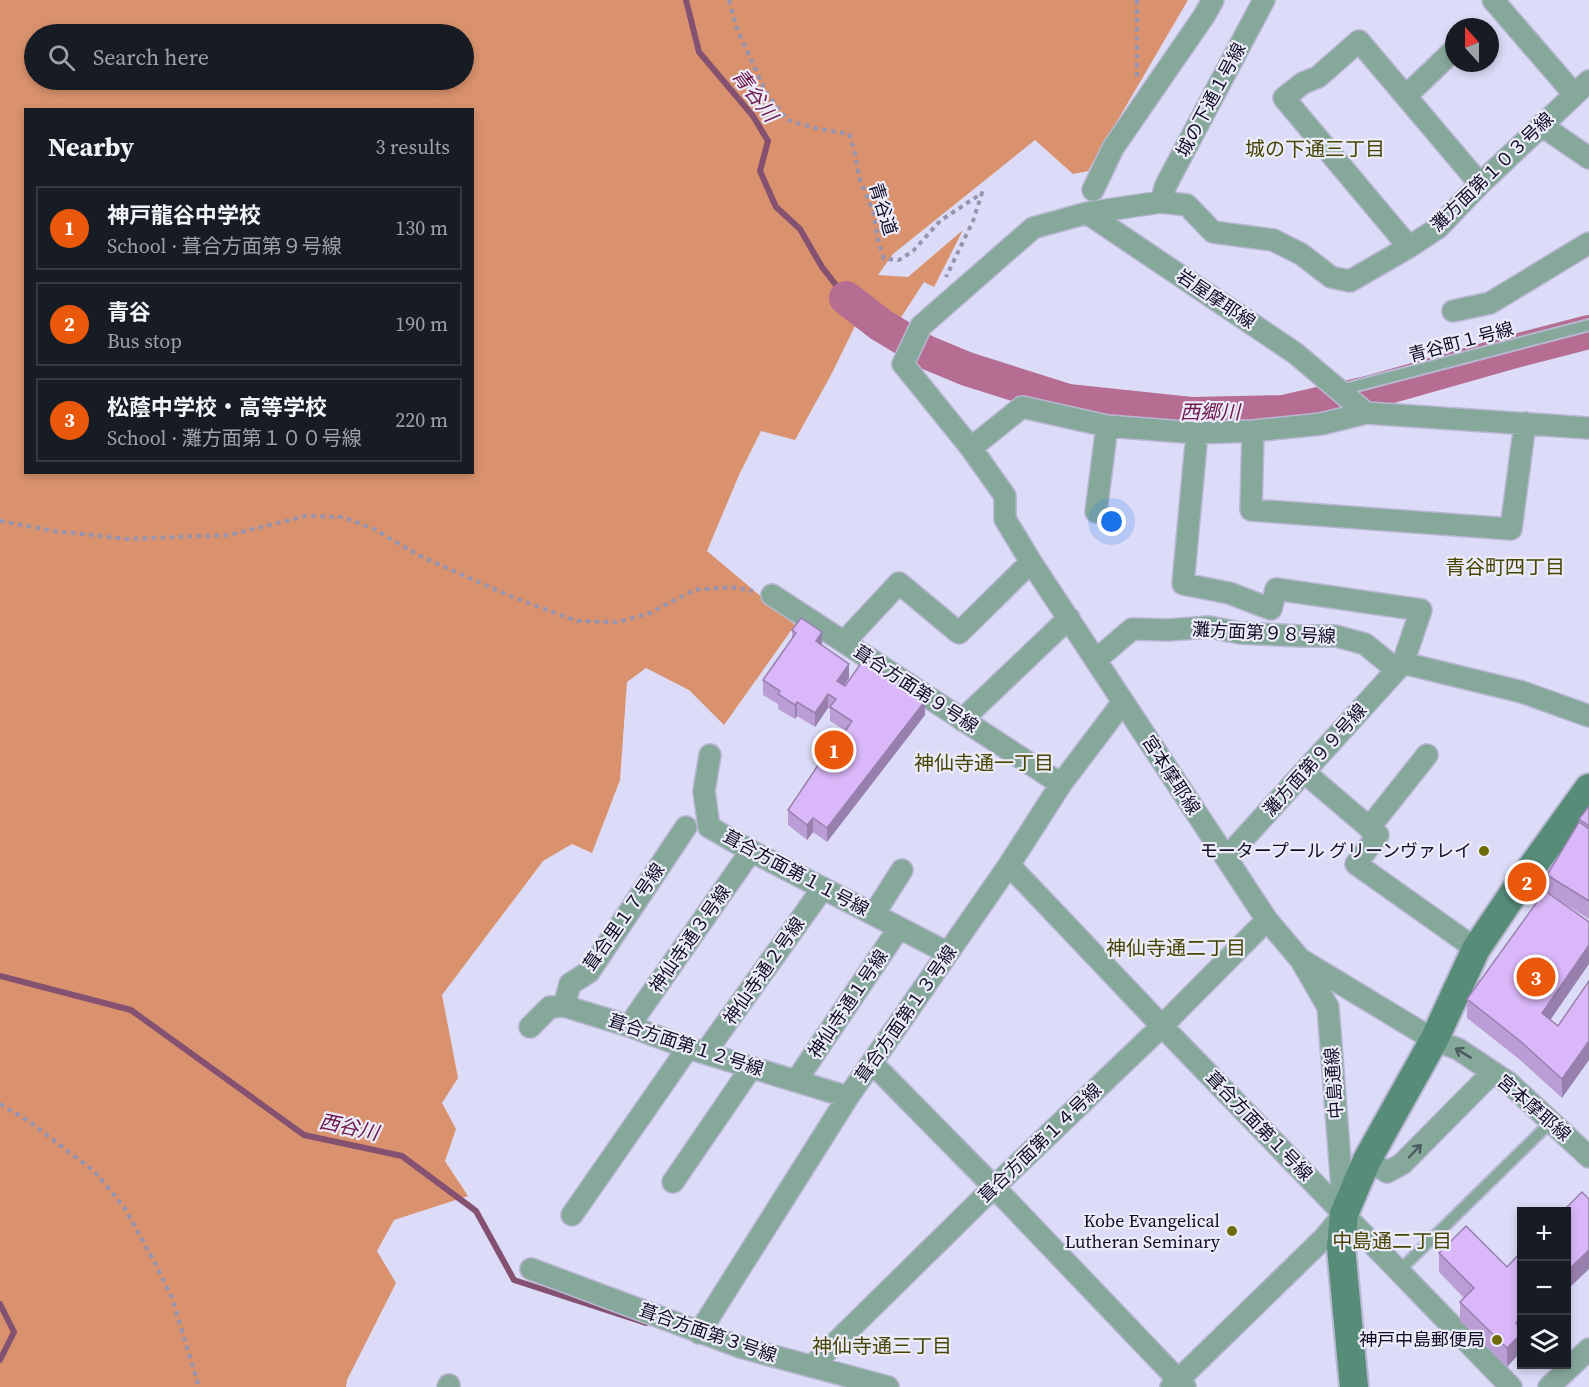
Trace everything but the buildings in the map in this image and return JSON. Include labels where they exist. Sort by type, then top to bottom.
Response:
[{"type":"street","points":[[1093,190],[1113,148],[1213,0]]},
{"type":"street","name":"城の下通１号線","points":[[1161,202],[1166,185],[1264,0]]},
{"type":"street","points":[[1493,0],[1582,88]]},
{"type":"street","points":[[1409,247],[1284,98],[1303,83],[1318,77],[1359,41],[1480,184]]},
{"type":"street","points":[[1406,96],[1445,59]]},
{"type":"street","name":"灘方面第１０３号線","points":[[906,355],[921,326],[1033,228],[1087,213],[1161,202],[1187,205],[1213,232],[1273,240],[1301,254],[1331,277],[1350,281],[1438,228],[1480,184],[1582,88]]},
{"type":"street","points":[[1541,125],[1589,158]]},
{"type":"street","name":"岩屋摩耶線","points":[[1087,213],[1295,353],[1364,411]]},
{"type":"street","points":[[1453,311],[1490,303],[1589,243]]},
{"type":"street","name":"宮本摩耶線","points":[[906,355],[903,364],[1005,496],[1005,519],[1031,562],[1267,920],[1300,959],[1434,1040],[1458,1049],[1493,1072],[1509,1083],[1589,1157]]},
{"type":"street","points":[[970,448],[1022,407],[1107,426],[1197,433],[1253,431],[1321,424],[1364,411],[1589,428]]},
{"type":"street","points":[[1253,431],[1251,510],[1511,529],[1525,423]]},
{"type":"street","points":[[1096,512],[1107,426]]},
{"type":"street","points":[[1197,433],[1183,584],[1229,593],[1271,609],[1276,589],[1421,610],[1400,666]]},
{"type":"street","points":[[844,642],[899,583],[959,633],[1031,562]]},
{"type":"street","name":"葺合方面第９号線","points":[[772,594],[1061,784]]},
{"type":"street","points":[[962,720],[1069,618]]},
{"type":"street","name":"灘方面第９８号線","points":[[1096,660],[1132,629],[1168,630],[1209,627],[1240,633],[1336,636],[1365,644],[1400,666],[1522,692],[1589,716]]},
{"type":"street","name":"灘方面第９９号線","points":[[1226,858],[1400,666]]},
{"type":"street","name":"葺合方面第１３号線","points":[[699,1333],[848,1097],[1009,865],[1061,784],[1123,702]]},
{"type":"street","name":"葺合方面第１１号線","points":[[710,755],[704,791],[709,827],[948,953]]},
{"type":"street","points":[[1369,828],[1427,755]]},
{"type":"street","points":[[1304,772],[1378,835],[1356,864],[1476,949]]},
{"type":"street","points":[[872,1063],[994,1186],[1178,1385],[1324,1238],[1344,1214],[1367,1160],[1434,1040],[1476,949],[1516,888],[1589,788]]},
{"type":"street","name":"葺合里１７号線","points":[[564,1006],[570,984],[589,972],[686,827]]},
{"type":"street","name":"神仙寺通３号線","points":[[629,1026],[751,851]]},
{"type":"street","name":"葺合方面第１号線","points":[[1009,865],[1511,1387]]},
{"type":"street","points":[[874,914],[902,870]]},
{"type":"street","name":"神仙寺通２号線","points":[[572,1215],[823,888]]},
{"type":"street","name":"葺合方面第１４号線","points":[[812,1366],[994,1186],[1162,1026],[1267,920]]},
{"type":"street","name":"神仙寺通１号線","points":[[796,1081],[899,928]]},
{"type":"street","name":"中島通線","points":[[1300,959],[1328,1007],[1344,1214]]},
{"type":"street","points":[[530,1028],[550,1007],[564,1006]]},
{"type":"street","name":"葺合方面第１２号線","points":[[564,1006],[629,1026],[696,1051],[848,1097]]},
{"type":"street","points":[[673,1182],[751,1068]]},
{"type":"street","points":[[1367,1160],[1387,1172],[1402,1164],[1493,1072]]},
{"type":"street","points":[[1344,1214],[1341,1246],[1354,1387]]},
{"type":"street","name":"葺合方面第３号線","points":[[531,1269],[740,1347],[888,1387]]},
{"type":"street","points":[[1549,1387],[1589,1349]]},
{"type":"lane","name":"青谷町１号線","points":[[1341,390],[1589,325]]},
{"type":"lane","points":[[1399,1271],[1551,1122]]},
{"type":"path","name":"青谷道","points":[[729,0],[737,28],[766,92],[787,120],[849,134],[859,177],[873,211],[884,259],[899,260],[913,251],[940,221],[982,194],[973,221],[942,284]]},
{"type":"path","points":[[1137,0],[1138,113]]},
{"type":"path","points":[[0,521],[54,531],[127,539],[229,535],[306,516],[343,518],[374,529],[420,556],[510,596],[577,621],[618,622],[650,614],[694,590],[731,587],[772,594]]},
{"type":"path","points":[[0,1104],[30,1122],[95,1172],[124,1207],[172,1298],[199,1387]]},
{"type":"shaded area","points":[[0,0],[1188,0],[1088,171],[1073,174],[1035,140],[893,254],[878,275],[908,277],[963,230],[934,287],[924,282],[898,322],[857,322],[795,440],[761,431],[739,475],[707,551],[795,625],[724,725],[689,690],[646,668],[627,682],[620,780],[592,853],[572,844],[543,861],[442,995],[458,1078],[442,1103],[456,1129],[445,1161],[468,1196],[394,1220],[377,1251],[396,1283],[347,1380],[346,1387],[0,1387]]},
{"type":"waterway","name":"青谷川","points":[[686,0],[699,52],[753,116],[768,141],[760,171],[776,207],[800,229],[822,267],[846,298]]},
{"type":"waterway","name":"西郷川","points":[[846,298],[881,325],[926,352],[967,369],[1068,401],[1191,414],[1283,412],[1371,392],[1589,332]]},
{"type":"waterway","name":"西谷川","points":[[0,976],[131,1010],[304,1135],[402,1156],[476,1211],[514,1280],[646,1323]]},
{"type":"waterway","points":[[0,1304],[14,1332],[0,1360]]},
{"type":"place","name":"神戸龍谷中学校","points":[[834,750]]},
{"type":"place","name":"モータープール グリーンヴァレイ","points":[[1484,851]]},
{"type":"place","name":"青谷","points":[[1527,882]]},
{"type":"place","name":"松蔭中学校・高等学校","points":[[1536,977]]},
{"type":"place","name":"Kobe Evangelical Lutheran Seminary","points":[[1232,1231]]},
{"type":"place","name":"神戸中島郵便局","points":[[1497,1340]]},
{"type":"district","name":"城の下通三丁目","points":[[1315,149]]},
{"type":"district","name":"青谷町四丁目","points":[[1505,567]]},
{"type":"district","name":"神仙寺通一丁目","points":[[984,763]]},
{"type":"district","name":"神仙寺通二丁目","points":[[1176,948]]},
{"type":"district","name":"中島通二丁目","points":[[1392,1241]]},
{"type":"district","name":"神仙寺通三丁目","points":[[882,1346]]}]
